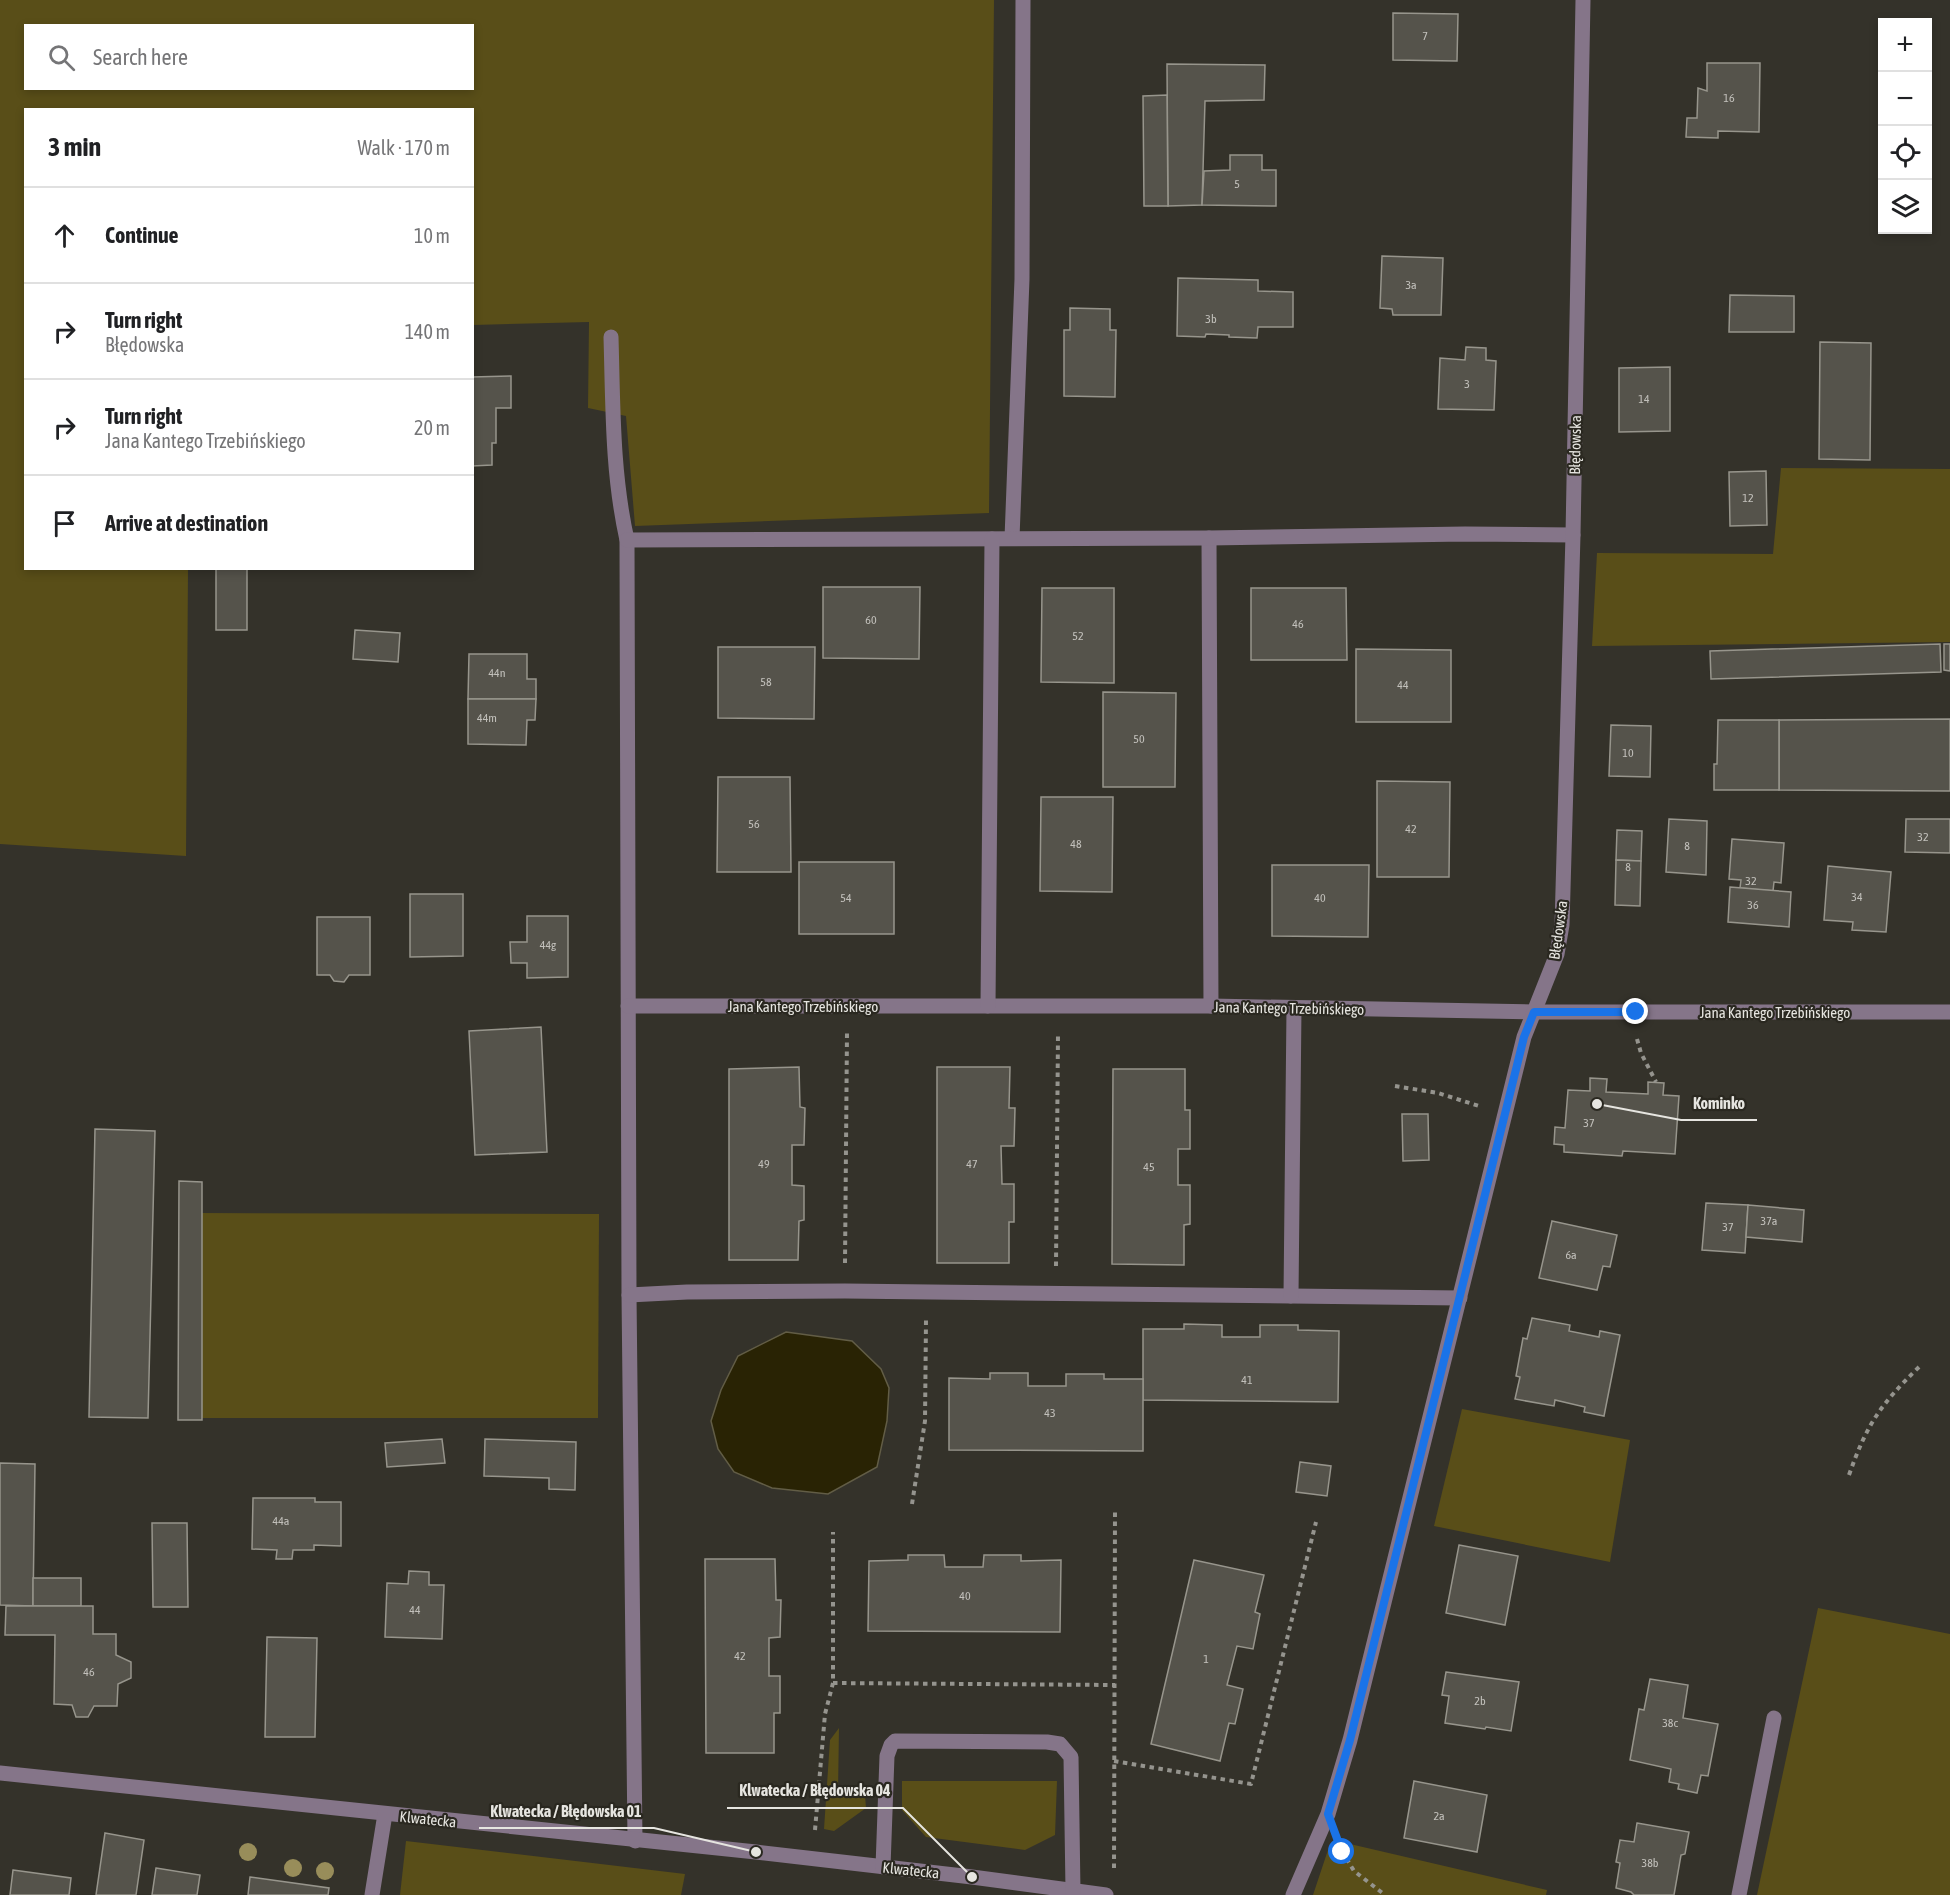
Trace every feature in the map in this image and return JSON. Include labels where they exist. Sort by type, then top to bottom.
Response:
[{"type":"street","points":[[1012,538],[1022,279],[1023,0]]},
{"type":"street","name":"Błędowska","points":[[1293,1895],[1328,1814],[1350,1740],[1460,1298],[1503,1114],[1524,1037],[1557,954],[1562,925],[1573,535],[1583,0]]},
{"type":"street","points":[[611,337],[614,468],[627,540],[629,1295],[635,1840]]},
{"type":"street","points":[[627,540],[1573,535]]},
{"type":"street","points":[[1209,538],[1211,1006]]},
{"type":"street","points":[[988,1006],[992,539]]},
{"type":"street","name":"Jana Kantego Trzebińskiego","points":[[628,1006],[1211,1006],[1534,1012],[1950,1012]]},
{"type":"street","points":[[1291,1296],[1294,1008]]},
{"type":"street","points":[[629,1295],[687,1292],[845,1291],[1460,1298]]},
{"type":"street","points":[[1739,1895],[1774,1718]]},
{"type":"street","points":[[883,1867],[887,1756],[891,1744],[895,1741],[1047,1742],[1060,1744],[1071,1757],[1073,1891]]},
{"type":"street","name":"Klwatecka","points":[[0,1773],[883,1867],[1106,1895]]},
{"type":"street","points":[[372,1895],[385,1814]]},
{"type":"path","points":[[1636,1012],[1637,1040],[1656,1082]]},
{"type":"path","points":[[845,1291],[847,1030]]},
{"type":"path","points":[[1056,1294],[1058,1032]]},
{"type":"path","points":[[1395,1086],[1438,1093],[1503,1114]]},
{"type":"path","points":[[912,1504],[925,1421],[927,1292]]},
{"type":"path","points":[[1849,1475],[1860,1444],[1874,1417],[1892,1393],[1919,1367]]},
{"type":"path","points":[[1114,1875],[1115,1512]]},
{"type":"path","points":[[1114,1761],[1251,1785],[1316,1522]]},
{"type":"path","points":[[815,1830],[825,1714],[833,1683],[833,1532]]},
{"type":"path","points":[[833,1683],[1115,1685]]},
{"type":"path","points":[[1328,1814],[1342,1852],[1354,1871],[1385,1895]]},
{"type":"shaded area","points":[[0,0],[994,0],[989,513],[635,526],[626,416],[588,408],[589,322],[474,325],[474,108],[24,108],[24,570],[188,570],[186,856],[0,844]]},
{"type":"shaded area","points":[[1781,468],[1950,469],[1950,642],[1592,646],[1597,553],[1773,554]]},
{"type":"shaded area","points":[[198,1213],[599,1214],[598,1418],[193,1418]]},
{"type":"shaded area","points":[[786,1332],[852,1341],[881,1369],[889,1388],[887,1421],[877,1467],[828,1494],[772,1488],[734,1472],[718,1449],[711,1421],[721,1390],[738,1356]]},
{"type":"shaded area","points":[[1462,1409],[1630,1440],[1610,1562],[1434,1526]]},
{"type":"shaded area","points":[[1818,1608],[1950,1634],[1950,1895],[1757,1895]]},
{"type":"shaded area","points":[[839,1728],[838,1793],[865,1795],[866,1808],[834,1831],[824,1829],[830,1740]]},
{"type":"shaded area","points":[[902,1781],[1057,1781],[1055,1835],[1025,1850],[926,1837],[902,1810]]},
{"type":"shaded area","points":[[406,1841],[685,1874],[681,1895],[400,1895]]},
{"type":"shaded area","points":[[1350,1844],[1547,1890],[1546,1895],[1313,1895],[1329,1847]]},
{"type":"building","points":[[1393,13],[1458,14],[1457,61],[1393,60]]},
{"type":"building","points":[[1707,63],[1760,63],[1759,132],[1718,131],[1718,138],[1686,137],[1687,118],[1697,118],[1698,88],[1707,91]]},
{"type":"building","points":[[1167,64],[1265,65],[1264,100],[1205,101],[1202,205],[1168,206]]},
{"type":"building","points":[[1167,95],[1168,206],[1144,206],[1143,96]]},
{"type":"building","points":[[1230,155],[1262,155],[1262,170],[1276,170],[1276,206],[1202,205],[1204,171],[1230,170]]},
{"type":"building","points":[[1382,256],[1443,258],[1441,315],[1393,315],[1392,309],[1380,308]]},
{"type":"building","points":[[1178,278],[1258,280],[1258,291],[1293,292],[1293,327],[1258,327],[1257,338],[1206,334],[1205,337],[1177,336]]},
{"type":"building","points":[[1730,295],[1794,296],[1794,332],[1729,332]]},
{"type":"building","points":[[1070,308],[1110,309],[1110,330],[1116,330],[1115,397],[1064,396],[1064,330],[1070,330]]},
{"type":"building","points":[[1820,342],[1871,343],[1870,460],[1819,459]]},
{"type":"building","points":[[1466,347],[1486,348],[1486,360],[1496,361],[1494,410],[1438,409],[1440,358],[1465,360]]},
{"type":"building","points":[[1670,367],[1670,431],[1619,432],[1619,368]]},
{"type":"building","points":[[511,376],[511,408],[496,408],[496,443],[492,443],[492,465],[474,466],[474,377]]},
{"type":"building","points":[[1766,471],[1767,525],[1730,526],[1729,472]]},
{"type":"building","points":[[216,570],[247,570],[247,630],[216,630]]},
{"type":"building","points":[[823,587],[920,587],[919,659],[823,658]]},
{"type":"building","points":[[1042,588],[1114,588],[1114,683],[1041,682]]},
{"type":"building","points":[[1251,588],[1346,588],[1347,660],[1251,660]]},
{"type":"building","points":[[355,630],[400,633],[398,662],[353,659]]},
{"type":"building","points":[[1940,644],[1941,672],[1711,679],[1710,651]]},
{"type":"building","points":[[1944,644],[1950,644],[1950,671],[1944,670]]},
{"type":"building","points":[[718,647],[815,647],[814,719],[718,718]]},
{"type":"building","points":[[1356,649],[1451,650],[1451,722],[1356,722]]},
{"type":"building","points":[[469,654],[527,654],[527,679],[536,679],[536,699],[468,699]]},
{"type":"building","points":[[1103,692],[1176,693],[1175,787],[1103,787]]},
{"type":"building","points":[[468,699],[536,699],[535,720],[527,720],[526,745],[468,744]]},
{"type":"building","points":[[1950,719],[1950,791],[1779,790],[1779,720]]},
{"type":"building","points":[[1718,720],[1779,720],[1779,790],[1714,790]]},
{"type":"building","points":[[1611,725],[1651,726],[1650,777],[1609,776]]},
{"type":"building","points":[[718,777],[790,777],[791,872],[717,872]]},
{"type":"building","points":[[1377,781],[1450,782],[1449,877],[1377,877]]},
{"type":"building","points":[[1041,797],[1113,797],[1112,892],[1040,891]]},
{"type":"building","points":[[1669,819],[1707,821],[1706,875],[1666,872]]},
{"type":"building","points":[[1906,819],[1950,819],[1950,853],[1905,852]]},
{"type":"building","points":[[1617,830],[1642,831],[1641,861],[1616,860]]},
{"type":"building","points":[[1732,839],[1784,843],[1781,883],[1774,882],[1773,891],[1740,888],[1741,880],[1729,879]]},
{"type":"building","points":[[1616,860],[1641,861],[1640,906],[1615,905]]},
{"type":"building","points":[[799,862],[894,862],[894,934],[799,934]]},
{"type":"building","points":[[1272,865],[1369,865],[1368,937],[1272,936]]},
{"type":"building","points":[[1828,866],[1891,872],[1886,932],[1852,930],[1853,922],[1824,920]]},
{"type":"building","points":[[1730,887],[1791,892],[1789,927],[1728,922]]},
{"type":"building","points":[[410,894],[463,894],[463,956],[410,957]]},
{"type":"building","points":[[527,916],[568,916],[568,977],[527,978],[527,963],[511,963],[510,942],[527,942]]},
{"type":"building","points":[[317,917],[370,917],[370,975],[349,975],[344,982],[334,981],[330,975],[317,975]]},
{"type":"building","points":[[541,1027],[547,1152],[475,1155],[469,1031]]},
{"type":"building","points":[[799,1067],[800,1107],[805,1108],[804,1145],[792,1145],[792,1185],[804,1186],[804,1220],[799,1221],[798,1260],[729,1260],[729,1069]]},
{"type":"building","points":[[937,1067],[1010,1067],[1009,1108],[1015,1108],[1014,1146],[1001,1146],[1002,1184],[1014,1184],[1014,1222],[1009,1222],[1009,1263],[937,1263]]},
{"type":"building","points":[[1113,1069],[1185,1069],[1185,1110],[1190,1110],[1190,1149],[1178,1149],[1178,1185],[1190,1185],[1190,1224],[1184,1225],[1184,1265],[1112,1264]]},
{"type":"building","points":[[1590,1078],[1607,1079],[1606,1092],[1648,1094],[1648,1082],[1664,1083],[1663,1095],[1679,1096],[1675,1154],[1623,1151],[1622,1156],[1564,1152],[1564,1145],[1554,1144],[1555,1127],[1565,1128],[1568,1090],[1590,1091]]},
{"type":"building","points":[[1402,1114],[1428,1114],[1429,1160],[1403,1161]]},
{"type":"building","points":[[95,1129],[155,1131],[148,1418],[89,1417]]},
{"type":"building","points":[[179,1181],[202,1182],[202,1420],[178,1420]]},
{"type":"building","points":[[1706,1203],[1748,1205],[1745,1253],[1702,1250]]},
{"type":"building","points":[[1748,1205],[1804,1210],[1802,1242],[1746,1237]]},
{"type":"building","points":[[1552,1221],[1617,1235],[1610,1267],[1603,1266],[1597,1290],[1539,1278]]},
{"type":"building","points":[[1532,1318],[1570,1325],[1569,1331],[1599,1337],[1600,1331],[1620,1335],[1604,1416],[1584,1412],[1585,1407],[1555,1400],[1554,1406],[1515,1399],[1520,1377],[1516,1376],[1523,1338],[1527,1339]]},
{"type":"building","points":[[1184,1324],[1222,1325],[1222,1337],[1260,1337],[1260,1325],[1298,1325],[1298,1330],[1339,1331],[1338,1402],[1143,1400],[1143,1329],[1184,1329]]},
{"type":"building","points":[[990,1373],[1028,1373],[1028,1386],[1066,1386],[1066,1374],[1104,1374],[1104,1379],[1143,1379],[1143,1451],[949,1450],[949,1378],[990,1379]]},
{"type":"building","points":[[442,1439],[445,1463],[387,1467],[385,1443]]},
{"type":"building","points":[[485,1439],[576,1442],[575,1490],[549,1489],[549,1478],[484,1476]]},
{"type":"building","points":[[1300,1462],[1331,1466],[1327,1496],[1296,1492]]},
{"type":"building","points":[[0,1463],[35,1464],[33,1606],[0,1605]]},
{"type":"building","points":[[253,1498],[315,1498],[315,1502],[341,1502],[341,1546],[314,1545],[314,1550],[293,1550],[292,1559],[276,1559],[277,1550],[252,1549]]},
{"type":"building","points":[[152,1523],[187,1523],[188,1607],[153,1607]]},
{"type":"building","points":[[1459,1545],[1518,1556],[1505,1625],[1446,1613]]},
{"type":"building","points":[[908,1555],[944,1555],[945,1567],[983,1567],[984,1555],[1021,1555],[1021,1561],[1061,1560],[1060,1632],[868,1631],[869,1561],[908,1560]]},
{"type":"building","points":[[705,1559],[775,1559],[776,1600],[781,1600],[780,1637],[769,1638],[769,1676],[780,1676],[780,1713],[774,1713],[774,1753],[706,1753]]},
{"type":"building","points":[[1194,1560],[1264,1575],[1255,1612],[1260,1614],[1253,1649],[1237,1646],[1227,1685],[1243,1689],[1235,1724],[1229,1723],[1220,1761],[1151,1744]]},
{"type":"building","points":[[409,1571],[429,1572],[429,1585],[444,1585],[442,1639],[385,1637],[387,1583],[408,1584]]},
{"type":"building","points":[[33,1578],[81,1578],[81,1606],[33,1606]]},
{"type":"building","points":[[6,1606],[93,1606],[93,1634],[116,1634],[116,1655],[131,1662],[131,1678],[118,1684],[117,1706],[94,1706],[88,1717],[76,1717],[72,1705],[54,1704],[55,1635],[5,1635]]},
{"type":"building","points":[[267,1637],[317,1638],[315,1737],[265,1737]]},
{"type":"building","points":[[1446,1672],[1519,1682],[1511,1731],[1445,1723],[1449,1696],[1442,1695]]},
{"type":"building","points":[[1650,1679],[1688,1685],[1683,1718],[1718,1724],[1708,1776],[1701,1775],[1697,1793],[1678,1789],[1679,1784],[1669,1782],[1671,1769],[1630,1760],[1639,1709],[1644,1710]]},
{"type":"building","points":[[1414,1781],[1487,1795],[1477,1852],[1404,1838]]},
{"type":"building","points":[[1637,1823],[1689,1832],[1685,1854],[1681,1855],[1674,1895],[1634,1895],[1616,1888],[1620,1863],[1616,1862],[1620,1840],[1634,1842]]},
{"type":"building","points":[[105,1833],[144,1840],[136,1895],[96,1895]]},
{"type":"building","points":[[156,1868],[200,1875],[197,1895],[152,1895]]},
{"type":"building","points":[[13,1870],[71,1878],[69,1895],[10,1895]]},
{"type":"building","points":[[250,1877],[329,1888],[328,1895],[248,1895]]},
{"type":"place","name":"Kominko","points":[[1597,1104]]},
{"type":"place","name":"Klwatecka / Błędowska 01","points":[[756,1852]]},
{"type":"place","name":"Klwatecka / Błędowska 04","points":[[972,1877]]},
{"type":"route","points":[[1342,1852],[1328,1814],[1350,1740],[1460,1298],[1503,1114],[1524,1037],[1534,1012],[1636,1012]]}]
